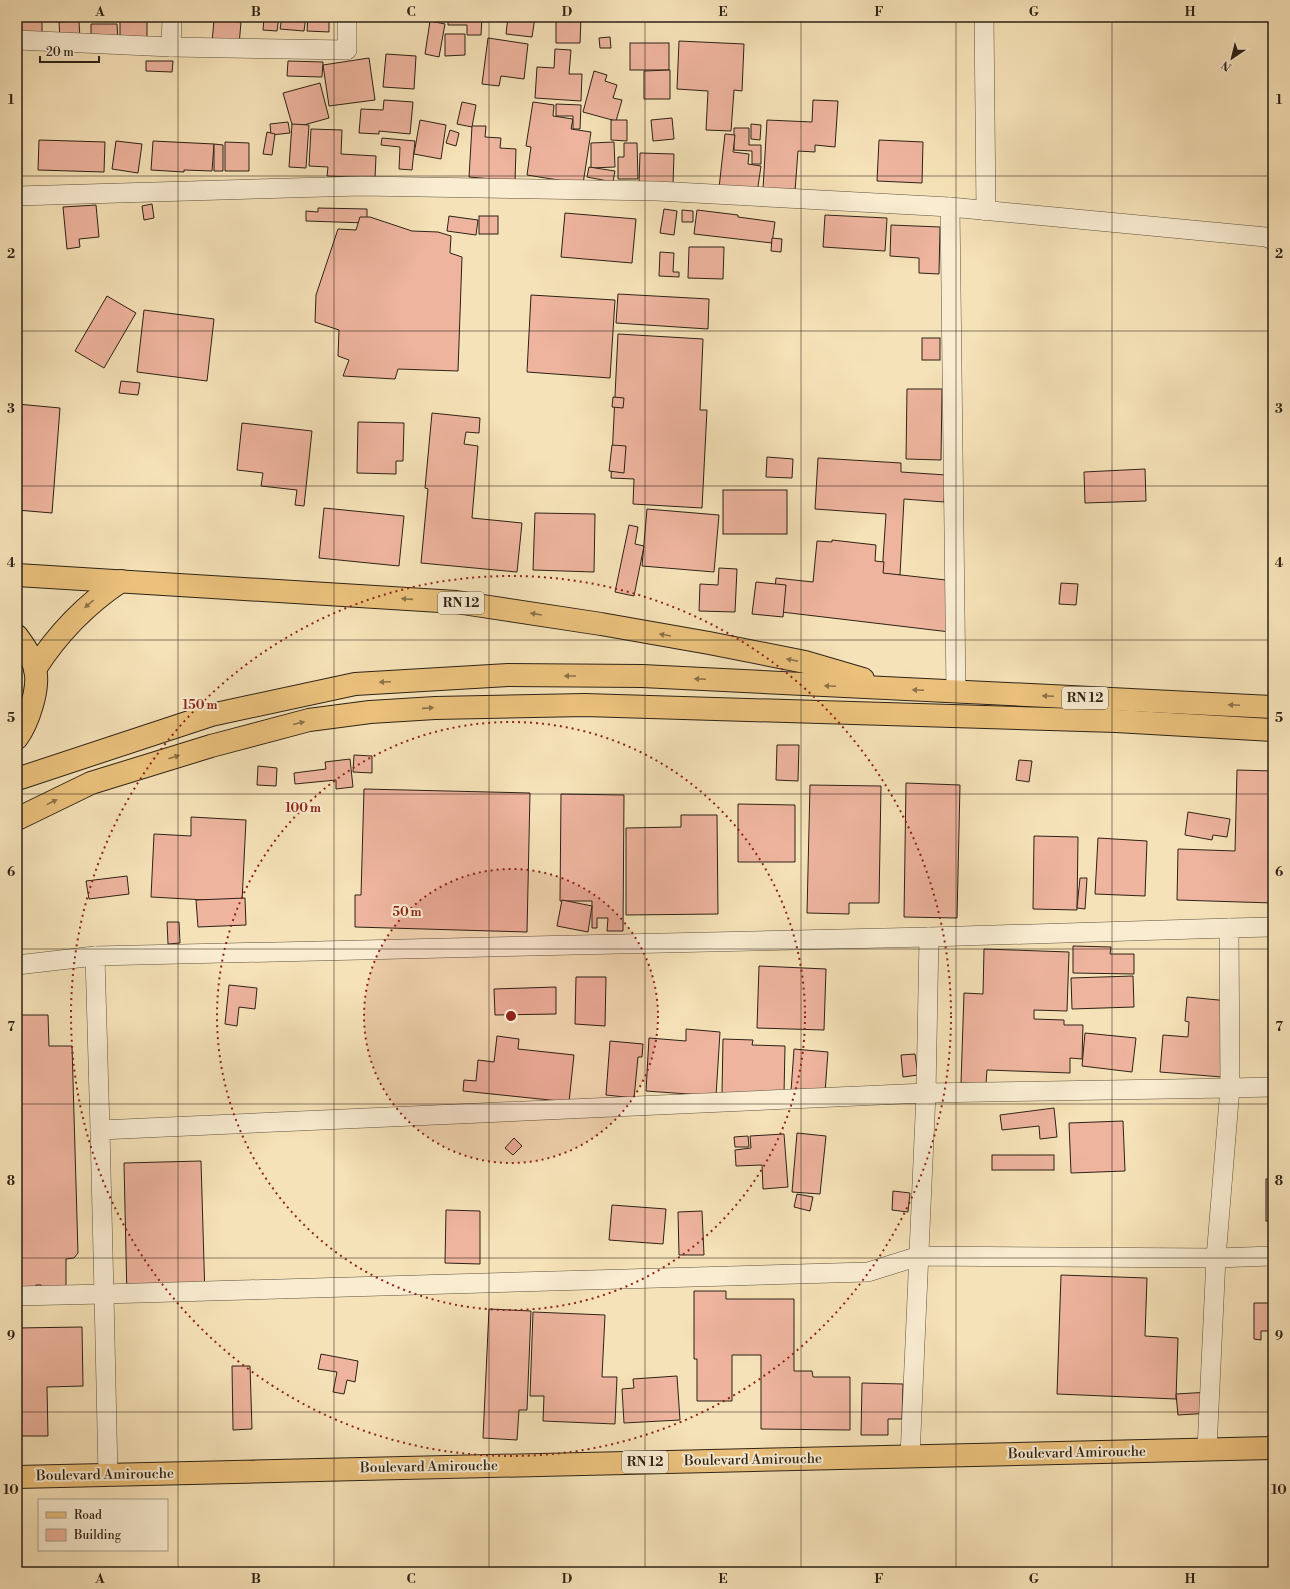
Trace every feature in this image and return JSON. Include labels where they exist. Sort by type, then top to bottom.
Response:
[{"type":"main road","name":"RN 12","points":[[17,575],[456,602],[601,624],[805,662],[897,689],[1273,707]]},
{"type":"main road","points":[[35,669],[46,651],[73,620],[88,605],[121,581]]},
{"type":"main road","points":[[17,636],[35,669],[35,688],[32,706],[23,730],[17,738]]},
{"type":"main road","points":[[17,779],[211,715],[355,684],[508,675],[634,676],[897,689]]},
{"type":"main road","points":[[17,819],[91,783],[211,746],[309,720],[370,712],[435,708],[585,705],[1116,721],[1273,730]]},
{"type":"main road","name":"Boulevard Amirouche","points":[[17,1477],[1273,1448]]},
{"type":"street","points":[[171,47],[172,17]]},
{"type":"street","points":[[17,40],[171,47],[348,50],[347,17]]},
{"type":"street","points":[[984,17],[986,211]]},
{"type":"street","points":[[17,196],[361,186],[657,191],[950,207],[1259,236],[1273,240]]},
{"type":"street","points":[[950,207],[956,692]]},
{"type":"street","points":[[17,966],[95,956],[929,937],[1273,927]]},
{"type":"street","points":[[1207,1450],[1216,1258],[1230,1088],[1229,928]]},
{"type":"street","points":[[910,1456],[926,1093],[929,937]]},
{"type":"street","points":[[95,956],[108,1475]]},
{"type":"street","points":[[100,1130],[926,1093],[1273,1087]]},
{"type":"street","points":[[17,1296],[868,1272],[919,1256],[1216,1258],[1273,1256]]},
{"type":"building","points":[[264,17],[279,17],[277,31],[263,30]]},
{"type":"building","points":[[282,17],[306,17],[304,31],[280,29]]},
{"type":"building","points":[[308,17],[329,17],[329,32],[307,31]]},
{"type":"building","points":[[448,17],[482,17],[481,35],[467,35],[467,25],[448,25]]},
{"type":"building","points":[[508,17],[535,17],[532,37],[506,34]]},
{"type":"building","points":[[556,17],[581,17],[580,43],[556,43]]},
{"type":"building","points":[[17,19],[42,19],[42,38],[17,38]]},
{"type":"building","points":[[120,19],[147,19],[147,39],[120,39]]},
{"type":"building","points":[[214,20],[241,22],[239,45],[212,43]]},
{"type":"building","points":[[79,21],[80,39],[60,39],[59,22]]},
{"type":"building","points":[[430,21],[445,24],[439,57],[425,54]]},
{"type":"building","points":[[91,24],[117,24],[118,40],[91,40]]},
{"type":"building","points":[[445,34],[465,34],[465,55],[445,56]]},
{"type":"building","points":[[610,37],[611,48],[600,48],[599,38]]},
{"type":"building","points":[[488,38],[528,44],[524,79],[501,76],[499,86],[482,84]]},
{"type":"building","points":[[679,41],[744,44],[742,91],[734,90],[731,131],[706,130],[708,91],[677,89]]},
{"type":"building","points":[[630,43],[669,43],[669,70],[630,70]]},
{"type":"building","points":[[555,49],[571,50],[569,74],[582,74],[581,101],[535,98],[537,67],[554,68]]},
{"type":"building","points":[[386,54],[416,56],[414,89],[383,87]]},
{"type":"building","points":[[369,58],[375,100],[329,106],[323,65]]},
{"type":"building","points":[[146,61],[173,61],[172,72],[146,71]]},
{"type":"building","points":[[288,61],[323,62],[322,77],[287,76]]},
{"type":"building","points":[[670,70],[670,99],[644,99],[644,71]]},
{"type":"building","points":[[594,71],[607,75],[605,81],[617,85],[613,98],[622,100],[616,121],[583,112]]},
{"type":"building","points":[[320,83],[329,118],[293,128],[283,93]]},
{"type":"building","points":[[384,100],[413,102],[410,134],[379,131],[379,134],[359,133],[361,109],[383,110]]},
{"type":"building","points":[[813,100],[838,101],[835,147],[815,145],[815,152],[798,151],[795,191],[763,189],[767,120],[812,122]]},
{"type":"building","points":[[462,102],[476,105],[472,127],[457,124]]},
{"type":"building","points":[[533,102],[554,105],[553,116],[573,119],[571,129],[591,132],[583,184],[527,175],[531,147],[526,146]]},
{"type":"building","points":[[556,104],[581,105],[580,129],[573,129],[573,116],[556,116]]},
{"type":"building","points":[[672,118],[674,139],[653,141],[651,120]]},
{"type":"building","points":[[420,120],[446,125],[441,159],[414,154]]},
{"type":"building","points":[[611,120],[627,120],[627,141],[611,140]]},
{"type":"building","points":[[288,122],[290,133],[271,135],[270,124]]},
{"type":"building","points":[[292,124],[309,125],[306,168],[289,167]]},
{"type":"building","points":[[751,124],[761,125],[760,140],[751,139]]},
{"type":"building","points":[[472,126],[486,126],[485,137],[501,138],[500,148],[516,149],[515,181],[469,177]]},
{"type":"building","points":[[734,128],[749,128],[749,145],[761,145],[761,164],[752,164],[752,151],[734,150]]},
{"type":"building","points":[[311,129],[342,130],[341,154],[376,156],[375,178],[327,176],[328,167],[309,166]]},
{"type":"building","points":[[450,130],[459,133],[456,146],[446,143]]},
{"type":"building","points":[[267,132],[275,134],[272,155],[263,154]]},
{"type":"building","points":[[725,134],[735,135],[733,152],[749,154],[748,164],[761,166],[757,193],[719,188]]},
{"type":"building","points":[[382,138],[415,141],[412,170],[399,169],[400,147],[381,145]]},
{"type":"building","points":[[39,140],[105,142],[104,172],[38,170]]},
{"type":"building","points":[[879,140],[923,142],[922,183],[877,181]]},
{"type":"building","points":[[116,141],[142,144],[138,173],[112,169]]},
{"type":"building","points":[[153,141],[214,144],[212,171],[184,170],[184,172],[151,170]]},
{"type":"building","points":[[225,142],[249,143],[249,171],[225,171]]},
{"type":"building","points":[[614,142],[615,167],[591,168],[591,143]]},
{"type":"building","points":[[624,143],[637,143],[638,179],[618,179],[618,157],[624,157]]},
{"type":"building","points":[[214,144],[223,145],[223,171],[214,171]]},
{"type":"building","points":[[640,153],[674,154],[673,184],[639,183]]},
{"type":"building","points":[[589,167],[615,171],[613,182],[587,177]]},
{"type":"building","points":[[152,204],[154,218],[144,220],[142,206]]},
{"type":"building","points":[[96,205],[99,237],[79,239],[80,247],[67,249],[63,207]]},
{"type":"building","points":[[318,208],[367,209],[367,223],[306,221],[306,211],[318,212]]},
{"type":"building","points":[[664,209],[677,211],[674,235],[660,233]]},
{"type":"building","points":[[682,210],[693,211],[693,222],[682,222]]},
{"type":"building","points":[[697,210],[738,215],[738,217],[775,222],[772,243],[694,234]]},
{"type":"building","points":[[565,213],[636,219],[632,263],[561,257]]},
{"type":"building","points":[[825,215],[887,218],[885,251],[823,247]]},
{"type":"building","points":[[449,216],[478,220],[476,235],[447,231]]},
{"type":"building","points":[[479,216],[498,216],[498,234],[479,234]]},
{"type":"building","points":[[360,217],[370,217],[412,231],[438,232],[451,236],[450,253],[462,257],[458,371],[398,369],[395,379],[343,376],[349,360],[338,356],[339,330],[315,322],[316,295],[338,229],[356,230]]},
{"type":"building","points":[[891,225],[940,227],[939,274],[919,273],[919,258],[890,256]]},
{"type":"building","points":[[772,238],[782,239],[781,252],[771,251]]},
{"type":"building","points":[[689,247],[724,247],[723,279],[688,278]]},
{"type":"building","points":[[660,252],[674,253],[673,272],[679,272],[679,277],[659,276]]},
{"type":"building","points":[[618,294],[709,299],[708,329],[616,323]]},
{"type":"building","points":[[531,295],[615,300],[610,378],[527,372]]},
{"type":"building","points":[[107,296],[136,313],[104,368],[75,351]]},
{"type":"building","points":[[144,310],[214,319],[207,381],[137,372]]},
{"type":"building","points":[[618,334],[703,339],[700,410],[707,410],[702,508],[633,504],[634,479],[611,478]]},
{"type":"building","points":[[922,338],[940,338],[940,360],[922,360]]},
{"type":"building","points":[[121,381],[140,383],[138,395],[119,393]]},
{"type":"building","points":[[907,389],[942,389],[941,460],[906,459]]},
{"type":"building","points":[[613,397],[624,398],[623,408],[612,407]]},
{"type":"building","points":[[17,404],[60,408],[52,513],[17,510]]},
{"type":"building","points":[[432,413],[480,418],[479,433],[466,432],[464,444],[478,446],[472,518],[522,523],[517,572],[421,563],[428,489],[425,488]]},
{"type":"building","points":[[358,422],[404,423],[403,461],[396,461],[396,474],[357,473]]},
{"type":"building","points":[[242,423],[312,431],[304,506],[295,505],[297,490],[261,486],[263,473],[237,470]]},
{"type":"building","points":[[612,445],[626,446],[624,473],[609,471]]},
{"type":"building","points":[[767,457],[793,459],[792,478],[766,477]]},
{"type":"building","points":[[818,458],[901,463],[901,472],[946,475],[944,502],[904,499],[900,575],[882,574],[886,514],[815,509]]},
{"type":"building","points":[[1145,469],[1146,501],[1085,503],[1084,472]]},
{"type":"building","points":[[723,490],[787,490],[787,534],[723,534]]},
{"type":"building","points":[[324,508],[404,516],[399,566],[319,558]]},
{"type":"building","points":[[647,509],[719,515],[714,572],[642,566]]},
{"type":"building","points":[[535,513],[595,514],[594,572],[533,570]]},
{"type":"building","points":[[629,525],[638,527],[635,544],[644,546],[634,596],[615,592]]},
{"type":"building","points":[[832,540],[876,545],[875,561],[884,562],[883,573],[955,581],[950,632],[773,611],[776,578],[813,582],[817,541],[832,542]]},
{"type":"building","points":[[719,568],[737,569],[735,612],[699,611],[700,584],[718,585]]},
{"type":"building","points":[[756,582],[786,585],[783,617],[752,614]]},
{"type":"building","points":[[1061,583],[1078,584],[1076,605],[1059,604]]},
{"type":"building","points":[[777,745],[799,745],[798,781],[776,780]]},
{"type":"building","points":[[354,755],[372,756],[372,773],[353,772]]},
{"type":"building","points":[[350,759],[353,787],[336,789],[336,780],[295,784],[294,773],[326,769],[325,762]]},
{"type":"building","points":[[1019,760],[1032,761],[1029,782],[1016,780]]},
{"type":"building","points":[[258,766],[277,768],[276,786],[257,785]]},
{"type":"building","points":[[1237,770],[1273,771],[1273,903],[1177,900],[1178,849],[1235,851]]},
{"type":"building","points":[[906,783],[960,785],[957,918],[904,917]]},
{"type":"building","points":[[810,785],[881,786],[879,903],[849,903],[849,914],[807,913]]},
{"type":"building","points":[[364,789],[530,793],[527,932],[355,927],[355,895],[361,895]]},
{"type":"building","points":[[561,794],[624,795],[623,931],[607,931],[608,918],[597,918],[597,928],[592,928],[592,901],[560,901]]},
{"type":"building","points":[[738,804],[795,805],[795,862],[738,862]]},
{"type":"building","points":[[1188,812],[1230,819],[1227,837],[1213,835],[1212,840],[1185,835]]},
{"type":"building","points":[[681,815],[717,815],[718,914],[626,915],[626,828],[681,827]]},
{"type":"building","points":[[191,817],[246,820],[242,902],[151,897],[154,834],[191,836]]},
{"type":"building","points":[[1034,836],[1078,837],[1077,910],[1033,909]]},
{"type":"building","points":[[1098,838],[1147,841],[1145,896],[1095,894]]},
{"type":"building","points":[[127,876],[129,894],[89,899],[86,881]]},
{"type":"building","points":[[1080,878],[1087,878],[1085,909],[1077,908]]},
{"type":"building","points":[[245,898],[246,925],[198,927],[196,900]]},
{"type":"building","points":[[562,900],[592,906],[588,932],[557,926]]},
{"type":"building","points":[[167,922],[179,922],[180,943],[168,944]]},
{"type":"building","points":[[1073,946],[1111,947],[1110,954],[1134,954],[1134,974],[1073,973]]},
{"type":"building","points":[[984,949],[1069,952],[1067,1011],[1034,1010],[1034,1019],[1064,1020],[1064,1025],[1083,1025],[1082,1059],[1070,1058],[1070,1073],[987,1070],[986,1084],[961,1083],[964,993],[983,994]]},
{"type":"building","points":[[759,966],[826,969],[824,1030],[757,1028]]},
{"type":"building","points":[[1133,976],[1134,1007],[1072,1009],[1071,978]]},
{"type":"building","points":[[576,977],[606,977],[605,1026],[575,1024]]},
{"type":"building","points":[[229,985],[257,988],[255,1009],[239,1007],[237,1026],[225,1024]]},
{"type":"building","points":[[556,987],[556,1014],[495,1015],[494,989]]},
{"type":"building","points":[[1187,997],[1229,1001],[1222,1077],[1160,1072],[1163,1035],[1188,1037],[1189,1022],[1185,1021]]},
{"type":"building","points":[[17,1015],[48,1015],[49,1046],[72,1046],[78,1253],[74,1258],[66,1259],[66,1289],[41,1290],[41,1285],[36,1285],[36,1290],[17,1290]]},
{"type":"building","points":[[686,1029],[720,1032],[716,1096],[646,1091],[649,1038],[686,1041]]},
{"type":"building","points":[[1085,1033],[1136,1038],[1132,1072],[1082,1066]]},
{"type":"building","points":[[1273,1033],[1273,1060],[1272,1060]]},
{"type":"building","points":[[497,1036],[519,1039],[518,1049],[574,1055],[569,1102],[463,1091],[464,1080],[476,1081],[478,1060],[494,1062]]},
{"type":"building","points":[[723,1039],[753,1040],[752,1045],[785,1046],[784,1094],[722,1093]]},
{"type":"building","points":[[610,1041],[643,1044],[642,1057],[638,1057],[634,1098],[606,1095]]},
{"type":"building","points":[[794,1049],[828,1052],[825,1093],[791,1091]]},
{"type":"building","points":[[915,1054],[918,1075],[903,1077],[901,1055]]},
{"type":"building","points":[[1054,1108],[1057,1137],[1040,1139],[1039,1126],[1002,1130],[1000,1115]]},
{"type":"building","points":[[1123,1121],[1125,1171],[1071,1173],[1069,1123]]},
{"type":"building","points":[[797,1133],[826,1136],[820,1194],[792,1192]]},
{"type":"building","points":[[784,1134],[788,1187],[763,1189],[762,1165],[736,1166],[735,1150],[751,1148],[750,1136]]},
{"type":"building","points":[[748,1136],[749,1147],[735,1147],[734,1137]]},
{"type":"building","points":[[514,1138],[522,1146],[513,1155],[505,1148]]},
{"type":"building","points":[[992,1155],[1054,1155],[1054,1170],[992,1170]]},
{"type":"building","points":[[201,1161],[205,1297],[127,1299],[124,1163]]},
{"type":"building","points":[[1266,1179],[1273,1179],[1273,1221],[1266,1221]]},
{"type":"building","points":[[893,1191],[910,1193],[908,1212],[892,1210]]},
{"type":"building","points":[[797,1194],[813,1197],[810,1211],[794,1207]]},
{"type":"building","points":[[612,1205],[666,1209],[663,1244],[609,1240]]},
{"type":"building","points":[[446,1210],[480,1211],[480,1264],[445,1263]]},
{"type":"building","points":[[702,1211],[704,1255],[679,1255],[678,1212]]},
{"type":"building","points":[[1061,1275],[1147,1278],[1145,1336],[1178,1338],[1176,1399],[1057,1394]]},
{"type":"building","points":[[694,1291],[726,1291],[726,1299],[794,1299],[794,1371],[812,1371],[813,1377],[850,1377],[850,1430],[761,1429],[761,1355],[732,1355],[732,1401],[697,1401],[697,1359],[694,1359]]},
{"type":"building","points":[[1254,1303],[1273,1303],[1273,1331],[1261,1331],[1261,1340],[1254,1339]]},
{"type":"building","points":[[489,1309],[531,1311],[527,1410],[519,1410],[517,1440],[483,1438]]},
{"type":"building","points":[[533,1312],[605,1315],[602,1377],[617,1377],[615,1424],[543,1421],[544,1396],[530,1396]]},
{"type":"building","points":[[82,1327],[83,1386],[47,1387],[48,1436],[17,1436],[17,1328]]},
{"type":"building","points":[[321,1354],[358,1361],[355,1382],[347,1380],[344,1394],[333,1392],[337,1372],[318,1369]]},
{"type":"building","points":[[232,1366],[250,1366],[252,1429],[233,1430]]},
{"type":"building","points":[[677,1376],[680,1420],[624,1423],[622,1389],[634,1388],[633,1379]]},
{"type":"building","points":[[862,1383],[903,1384],[902,1419],[888,1419],[888,1435],[861,1435]]},
{"type":"building","points":[[1210,1392],[1211,1413],[1178,1415],[1176,1394]]}]
